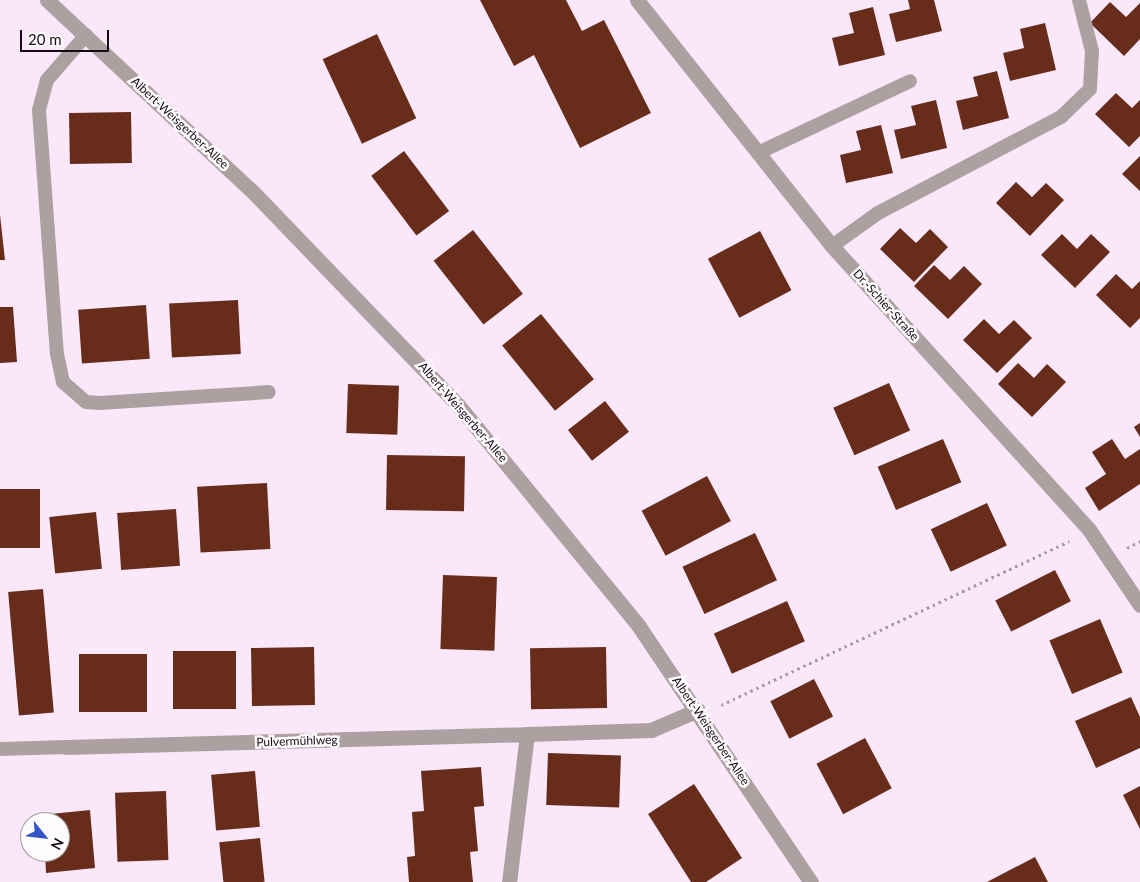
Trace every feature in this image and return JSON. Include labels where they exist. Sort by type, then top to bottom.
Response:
[{"type":"street","name":"Albert-Weisgerber-Allee","points":[[47,0],[86,35],[382,321],[548,510],[698,710],[811,882]]},
{"type":"street","name":"Dr.-Schier-Straße","points":[[637,0],[832,246],[1090,531],[1140,605]]},
{"type":"street","name":"Pulvermühlweg","points":[[66,747],[651,730],[698,710]]},
{"type":"street","points":[[509,882],[527,734]]},
{"type":"lane","points":[[832,246],[878,213],[1061,117],[1090,88],[1092,51],[1079,0]]},
{"type":"lane","points":[[86,35],[47,80],[39,110],[57,354],[63,382],[86,402],[100,403],[269,392]]},
{"type":"lane","points":[[758,153],[910,81]]},
{"type":"lane","points":[[0,749],[66,747]]},
{"type":"path","points":[[721,705],[1090,531]]},
{"type":"building","points":[[480,0],[566,0],[582,31],[604,20],[651,113],[580,148],[534,55],[514,66]]},
{"type":"building","points":[[908,0],[934,0],[942,31],[896,42],[889,14],[910,9]]},
{"type":"building","points":[[1110,2],[1126,17],[1140,3],[1140,39],[1124,56],[1090,23]]},
{"type":"building","points":[[873,7],[885,55],[839,66],[832,38],[854,33],[849,13]]},
{"type":"building","points":[[1045,23],[1056,70],[1010,81],[1003,53],[1024,48],[1020,29]]},
{"type":"building","points":[[377,34],[416,118],[362,144],[323,59]]},
{"type":"building","points":[[997,71],[1009,118],[963,130],[956,101],[978,96],[973,77]]},
{"type":"building","points":[[1116,93],[1132,108],[1140,100],[1140,136],[1129,147],[1095,114]]},
{"type":"building","points":[[936,100],[947,148],[901,159],[894,130],[916,125],[911,106]]},
{"type":"building","points":[[131,112],[132,163],[70,164],[69,113]]},
{"type":"building","points":[[881,125],[893,173],[846,183],[840,155],[861,150],[856,131]]},
{"type":"building","points":[[404,151],[449,211],[416,236],[371,176]]},
{"type":"building","points":[[1140,156],[1140,191],[1122,174]]},
{"type":"building","points":[[1016,182],[1032,197],[1046,183],[1064,200],[1030,236],[996,203]]},
{"type":"building","points":[[0,215],[5,260],[0,260]]},
{"type":"building","points":[[900,228],[916,243],[930,229],[948,247],[914,282],[880,249]]},
{"type":"building","points":[[473,230],[523,294],[483,325],[434,261]]},
{"type":"building","points":[[760,231],[791,290],[739,318],[708,259]]},
{"type":"building","points":[[1062,234],[1077,249],[1091,234],[1110,252],[1075,288],[1041,255]]},
{"type":"building","points":[[934,265],[950,280],[964,266],[982,284],[948,319],[914,286]]},
{"type":"building","points":[[1116,274],[1132,289],[1140,281],[1140,318],[1130,328],[1096,295]]},
{"type":"building","points":[[238,300],[241,354],[172,358],[169,304]]},
{"type":"building","points":[[146,305],[150,359],[82,364],[78,310]]},
{"type":"building","points":[[0,307],[13,307],[17,362],[0,363]]},
{"type":"building","points":[[541,314],[594,379],[555,411],[502,345]]},
{"type":"building","points":[[984,319],[999,334],[1014,320],[1032,338],[997,373],[963,340]]},
{"type":"building","points":[[1018,363],[1034,378],[1047,364],[1066,382],[1032,417],[998,384]]},
{"type":"building","points":[[889,383],[910,431],[854,455],[833,408]]},
{"type":"building","points":[[348,384],[399,386],[397,435],[346,433]]},
{"type":"building","points":[[605,401],[629,432],[592,461],[568,430]]},
{"type":"building","points":[[1140,423],[1140,437],[1134,427]]},
{"type":"building","points":[[943,439],[961,482],[896,510],[878,467]]},
{"type":"building","points":[[1112,439],[1125,459],[1140,449],[1140,484],[1099,511],[1085,488],[1106,474],[1092,452]]},
{"type":"building","points":[[387,455],[465,456],[464,511],[386,510]]},
{"type":"building","points":[[707,476],[731,521],[666,556],[642,511]]},
{"type":"building","points":[[267,483],[270,549],[201,553],[197,487]]},
{"type":"building","points":[[0,489],[40,489],[40,548],[0,548]]},
{"type":"building","points":[[987,503],[1007,546],[951,572],[931,529]]},
{"type":"building","points":[[176,509],[180,566],[121,570],[117,513]]},
{"type":"building","points":[[96,512],[102,569],[55,574],[49,517]]},
{"type":"building","points":[[755,533],[777,580],[704,614],[682,567]]},
{"type":"building","points":[[1055,570],[1071,601],[1011,632],[995,600]]},
{"type":"building","points":[[443,575],[497,577],[494,651],[440,649]]},
{"type":"building","points":[[43,589],[54,713],[19,716],[8,592]]},
{"type":"building","points":[[787,601],[805,641],[732,674],[714,634]]},
{"type":"building","points":[[1100,619],[1123,672],[1072,694],[1049,640]]},
{"type":"building","points":[[314,647],[315,705],[252,706],[251,648]]},
{"type":"building","points":[[606,647],[607,708],[531,709],[530,648]]},
{"type":"building","points":[[173,651],[236,651],[236,709],[173,709]]},
{"type":"building","points":[[79,654],[147,654],[147,712],[79,712]]},
{"type":"building","points":[[814,679],[833,716],[789,739],[770,701]]},
{"type":"building","points":[[1131,697],[1140,717],[1140,748],[1096,768],[1075,721]]},
{"type":"building","points":[[865,738],[892,788],[843,814],[816,764]]},
{"type":"building","points":[[548,753],[621,756],[619,808],[546,805]]},
{"type":"building","points":[[481,767],[484,806],[474,807],[478,851],[470,852],[473,882],[409,882],[407,857],[415,856],[412,812],[424,811],[421,771]]},
{"type":"building","points":[[255,771],[260,827],[216,831],[211,775]]},
{"type":"building","points":[[694,784],[742,858],[706,882],[691,882],[648,814]]},
{"type":"building","points":[[1140,786],[1140,829],[1123,795]]},
{"type":"building","points":[[166,791],[168,860],[117,862],[115,793]]},
{"type":"building","points":[[90,810],[95,868],[46,873],[45,862],[70,862],[70,812]]},
{"type":"building","points":[[260,838],[265,882],[223,882],[219,842]]},
{"type":"building","points":[[1035,857],[1048,882],[987,882]]}]
